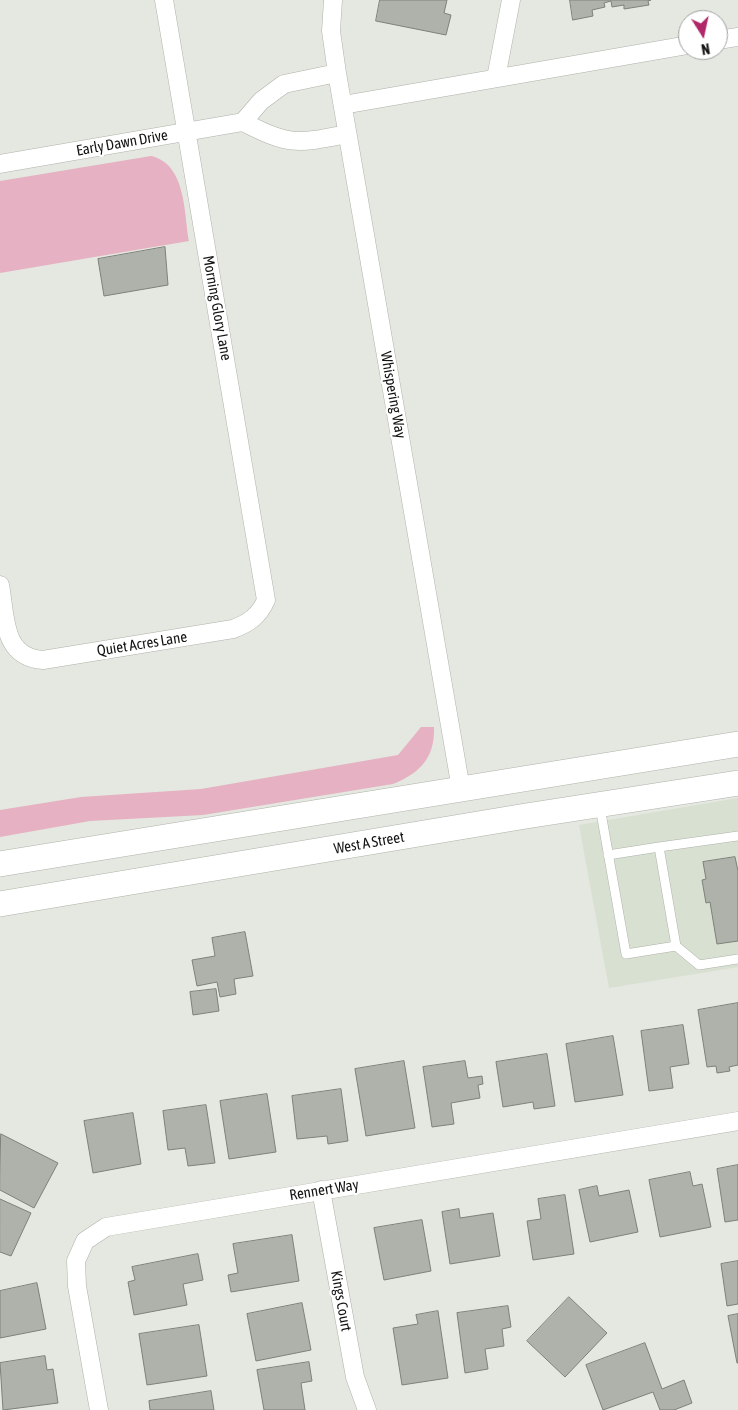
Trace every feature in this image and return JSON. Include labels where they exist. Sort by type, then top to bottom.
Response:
[{"type":"main road","points":[[0,864],[738,744]]},
{"type":"main road","name":"West A Street","points":[[0,904],[599,804],[738,783]]},
{"type":"street","name":"Morning Glory Lane","points":[[164,0],[267,594],[266,600],[258,614]]},
{"type":"street","name":"Whispering Way","points":[[333,0],[331,32],[347,134],[461,789]]},
{"type":"street","points":[[496,78],[511,0]]},
{"type":"street","points":[[343,105],[678,47]]},
{"type":"street","points":[[338,73],[284,84],[261,101],[243,122],[273,137],[295,142],[347,134]]},
{"type":"street","name":"Early Dawn Drive","points":[[0,164],[243,122]]},
{"type":"street","name":"Quiet Acres Lane","points":[[0,585],[11,643],[23,655],[43,660],[233,629],[248,623],[258,614]]},
{"type":"street","name":"Rennert Way","points":[[99,1410],[77,1286],[76,1261],[85,1241],[106,1227],[738,1121]]},
{"type":"street","name":"Kings Court","points":[[321,1190],[355,1377],[368,1410]]},
{"type":"lane","points":[[599,804],[626,954],[676,946]]},
{"type":"lane","points":[[608,855],[738,836]]},
{"type":"lane","points":[[659,847],[676,946],[699,965],[738,959]]},
{"type":"shaded area","points":[[151,156],[162,161],[171,169],[177,179],[184,203],[189,241],[0,273],[0,181]]},
{"type":"shaded area","points":[[421,727],[434,727],[434,738],[429,756],[411,775],[393,784],[203,815],[90,821],[0,837],[0,810],[81,797],[201,789],[398,755]]},
{"type":"shaded area","points":[[738,798],[738,967],[609,988],[579,825]]},
{"type":"building","points":[[380,0],[447,0],[444,13],[451,15],[446,35],[376,21]]},
{"type":"building","points":[[570,0],[651,0],[648,1],[649,5],[624,9],[624,5],[612,7],[611,1],[604,3],[605,7],[592,10],[593,16],[573,20]]},
{"type":"building","points":[[165,247],[168,285],[104,296],[98,259]]},
{"type":"building","points":[[735,857],[738,871],[738,941],[717,944],[710,902],[706,903],[702,880],[706,879],[703,862]]},
{"type":"building","points":[[245,932],[253,976],[234,979],[236,994],[220,997],[217,982],[197,986],[192,960],[215,956],[212,938]]},
{"type":"building","points":[[216,989],[219,1011],[193,1015],[190,992]]},
{"type":"building","points":[[738,1003],[738,1065],[729,1067],[730,1071],[717,1073],[716,1066],[707,1067],[698,1010]]},
{"type":"building","points":[[683,1025],[689,1064],[670,1067],[673,1088],[649,1091],[641,1031]]},
{"type":"building","points":[[613,1036],[623,1095],[575,1102],[566,1044]]},
{"type":"building","points":[[547,1054],[555,1106],[534,1109],[533,1102],[503,1107],[496,1062]]},
{"type":"building","points":[[404,1061],[415,1128],[366,1136],[355,1069]]},
{"type":"building","points":[[465,1061],[468,1078],[482,1076],[483,1084],[478,1085],[480,1098],[451,1103],[454,1124],[432,1127],[423,1067]]},
{"type":"building","points":[[341,1089],[348,1141],[328,1144],[327,1136],[297,1139],[292,1096]]},
{"type":"building","points":[[267,1094],[276,1152],[229,1159],[220,1101]]},
{"type":"building","points":[[206,1105],[215,1163],[188,1166],[185,1148],[168,1150],[163,1111]]},
{"type":"building","points":[[133,1113],[141,1164],[93,1173],[84,1121]]},
{"type":"building","points":[[1,1134],[58,1163],[34,1208],[0,1190]]},
{"type":"building","points":[[738,1165],[738,1220],[725,1222],[717,1169]]},
{"type":"building","points":[[690,1172],[693,1186],[702,1184],[711,1227],[660,1237],[649,1180]]},
{"type":"building","points":[[597,1186],[599,1196],[629,1190],[638,1232],[590,1242],[579,1190]]},
{"type":"building","points":[[565,1195],[574,1254],[533,1260],[527,1221],[541,1219],[538,1199]]},
{"type":"building","points":[[0,1199],[31,1213],[11,1256],[0,1252]]},
{"type":"building","points":[[459,1209],[460,1218],[493,1213],[500,1256],[450,1264],[442,1212]]},
{"type":"building","points":[[422,1220],[431,1271],[384,1280],[374,1228]]},
{"type":"building","points":[[292,1235],[299,1281],[231,1292],[228,1275],[238,1273],[233,1244]]},
{"type":"building","points":[[198,1254],[203,1280],[183,1284],[187,1305],[134,1315],[128,1282],[135,1280],[132,1267]]},
{"type":"building","points":[[738,1261],[738,1304],[727,1306],[721,1264]]},
{"type":"building","points":[[37,1283],[46,1329],[0,1338],[0,1291]]},
{"type":"building","points":[[569,1297],[607,1333],[565,1377],[527,1341]]},
{"type":"building","points":[[302,1303],[311,1350],[256,1361],[247,1314]]},
{"type":"building","points":[[508,1306],[511,1327],[502,1329],[504,1346],[485,1349],[488,1369],[465,1373],[457,1313]]},
{"type":"building","points":[[438,1311],[448,1378],[402,1385],[393,1328],[418,1324],[416,1315]]},
{"type":"building","points":[[738,1314],[738,1363],[737,1363],[728,1316]]},
{"type":"building","points":[[199,1325],[207,1376],[147,1385],[139,1334]]},
{"type":"building","points":[[645,1343],[662,1389],[684,1380],[692,1403],[674,1410],[660,1410],[653,1392],[603,1410],[586,1365]]},
{"type":"building","points":[[45,1356],[47,1370],[53,1369],[58,1403],[3,1410],[0,1363]]},
{"type":"building","points":[[309,1362],[312,1381],[301,1383],[305,1410],[264,1410],[257,1370]]},
{"type":"building","points":[[211,1391],[214,1410],[150,1410],[149,1401]]}]
